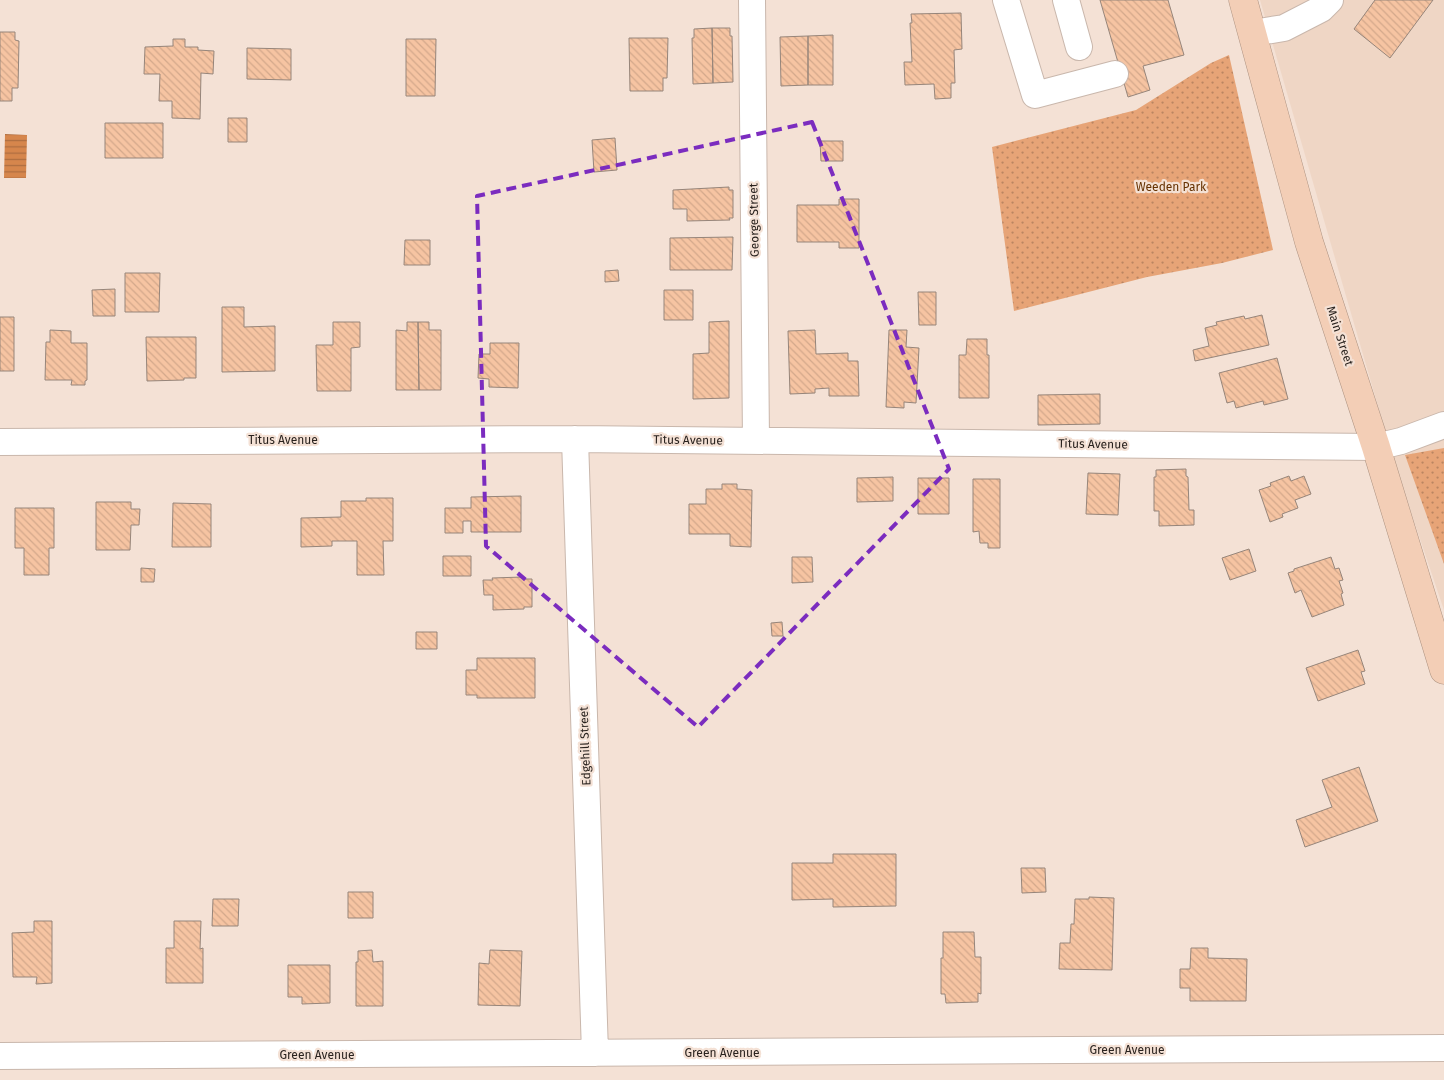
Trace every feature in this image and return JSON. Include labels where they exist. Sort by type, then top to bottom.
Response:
[{"type":"highway","name":"Main Street","points":[[1243,0],[1309,242],[1376,447],[1444,670]]},
{"type":"street","name":"George Street","points":[[752,0],[756,441]]},
{"type":"street","points":[[1006,0],[1035,95],[1115,74]]},
{"type":"street","points":[[1066,0],[1079,47]]},
{"type":"street","points":[[1253,34],[1284,28],[1321,9],[1330,0]]},
{"type":"street","name":"Titus Avenue","points":[[0,442],[575,439],[1376,447],[1401,441],[1444,425]]},
{"type":"street","name":"Edgehill Street","points":[[575,439],[595,1054]]},
{"type":"street","name":"Green Avenue","points":[[0,1056],[1444,1048]]},
{"type":"highlighted area","points":[[812,122],[949,469],[698,727],[486,546],[477,196]]},
{"type":"shaded area","points":[[1260,0],[1444,0],[1444,610],[1396,468]]},
{"type":"shaded area","points":[[5,134],[27,135],[26,178],[4,178]]},
{"type":"green space","name":"Weeden Park","points":[[1229,55],[1273,250],[1222,263],[1147,277],[1014,311],[992,147],[1136,110],[1211,63]]},
{"type":"green space","points":[[1444,448],[1444,564],[1405,455]]},
{"type":"building","points":[[1100,0],[1168,0],[1184,55],[1143,66],[1150,90],[1128,97]]},
{"type":"building","points":[[1375,0],[1433,0],[1390,58],[1354,29]]},
{"type":"building","points":[[961,13],[962,49],[954,50],[955,83],[951,83],[951,98],[935,99],[934,84],[905,85],[904,62],[912,62],[911,14]]},
{"type":"building","points":[[712,28],[730,28],[730,36],[732,36],[733,82],[713,83]]},
{"type":"building","points":[[712,28],[713,83],[693,84],[692,38],[694,38],[694,29]]},
{"type":"building","points":[[0,32],[15,32],[15,40],[19,41],[18,88],[12,88],[12,101],[0,101]]},
{"type":"building","points":[[833,35],[833,85],[808,85],[808,36]]},
{"type":"building","points":[[808,36],[808,85],[781,86],[780,37]]},
{"type":"building","points":[[629,38],[668,38],[667,78],[663,78],[663,91],[630,91]]},
{"type":"building","points":[[173,39],[185,39],[185,47],[198,47],[198,50],[214,51],[213,74],[201,73],[200,119],[172,118],[172,101],[159,101],[160,74],[144,74],[145,47],[173,46]]},
{"type":"building","points":[[406,39],[436,39],[435,96],[406,96]]},
{"type":"building","points":[[247,48],[291,49],[291,80],[247,79]]},
{"type":"building","points":[[228,118],[247,118],[247,142],[228,142]]},
{"type":"building","points":[[105,123],[163,123],[163,158],[105,158]]},
{"type":"building","points":[[615,138],[617,170],[594,172],[592,140]]},
{"type":"building","points":[[820,141],[843,141],[843,161],[821,161]]},
{"type":"building","points":[[729,187],[729,190],[733,190],[733,218],[729,218],[730,220],[687,221],[687,209],[673,209],[673,190]]},
{"type":"building","points":[[839,199],[859,199],[859,248],[839,248],[839,242],[797,242],[797,205],[839,205]]},
{"type":"building","points":[[733,237],[732,270],[670,270],[670,238]]},
{"type":"building","points":[[405,240],[430,240],[430,265],[404,265]]},
{"type":"building","points":[[618,270],[619,281],[605,282],[605,271]]},
{"type":"building","points":[[125,273],[160,273],[159,312],[125,312]]},
{"type":"building","points":[[115,289],[115,316],[93,316],[92,290]]},
{"type":"building","points":[[664,290],[693,290],[693,320],[664,320]]},
{"type":"building","points":[[918,292],[936,292],[936,325],[919,325]]},
{"type":"building","points":[[222,307],[244,307],[244,327],[275,326],[275,371],[222,372]]},
{"type":"building","points":[[1262,315],[1269,345],[1195,361],[1193,350],[1209,346],[1205,328],[1217,325],[1216,322],[1244,316],[1245,319]]},
{"type":"building","points":[[0,317],[14,317],[14,371],[0,371]]},
{"type":"building","points":[[729,321],[729,398],[693,399],[693,354],[709,353],[709,322]]},
{"type":"building","points":[[333,322],[360,322],[360,347],[351,348],[351,391],[317,391],[316,345],[333,345]]},
{"type":"building","points":[[407,322],[418,322],[419,390],[396,390],[396,330],[407,331]]},
{"type":"building","points":[[418,322],[429,322],[429,330],[441,330],[441,390],[419,390]]},
{"type":"building","points":[[50,330],[71,331],[71,343],[87,343],[87,380],[85,385],[71,385],[72,380],[45,380],[46,342],[50,342]]},
{"type":"building","points":[[815,330],[816,354],[848,353],[848,361],[858,361],[859,396],[829,396],[829,388],[815,389],[815,393],[790,394],[788,331]]},
{"type":"building","points":[[889,330],[907,330],[906,347],[919,348],[916,403],[904,402],[904,408],[886,407]]},
{"type":"building","points":[[146,337],[196,337],[196,378],[147,381]]},
{"type":"building","points":[[967,339],[987,339],[989,398],[959,398],[959,355],[966,355]]},
{"type":"building","points":[[490,343],[519,343],[518,388],[489,387],[489,379],[478,378],[479,354],[490,354]]},
{"type":"building","points":[[1277,358],[1288,399],[1264,405],[1263,401],[1236,408],[1234,401],[1227,403],[1219,373]]},
{"type":"building","points":[[1100,394],[1100,424],[1038,425],[1038,395]]},
{"type":"building","points":[[1186,469],[1189,510],[1194,510],[1194,525],[1159,526],[1159,511],[1154,511],[1154,477],[1156,477],[1156,470]]},
{"type":"building","points":[[1088,473],[1120,474],[1118,515],[1086,514]]},
{"type":"building","points":[[1289,476],[1291,481],[1304,476],[1311,494],[1295,500],[1298,508],[1282,514],[1283,517],[1270,522],[1259,490],[1271,486],[1270,483]]},
{"type":"building","points":[[893,477],[893,501],[857,502],[857,478]]},
{"type":"building","points":[[918,478],[949,478],[949,514],[918,514]]},
{"type":"building","points":[[973,479],[1000,479],[1000,548],[988,548],[988,543],[980,543],[979,531],[973,532]]},
{"type":"building","points":[[722,484],[737,484],[737,489],[752,490],[751,547],[730,546],[730,534],[689,534],[689,504],[706,504],[706,489],[722,489]]},
{"type":"building","points":[[521,496],[521,532],[471,532],[471,521],[463,521],[463,533],[445,533],[445,508],[471,508],[471,497]]},
{"type":"building","points":[[366,498],[393,498],[393,541],[383,541],[384,575],[357,575],[357,541],[332,541],[332,546],[301,547],[301,518],[341,517],[341,501],[366,501]]},
{"type":"building","points":[[96,502],[131,502],[131,509],[140,509],[139,525],[131,525],[130,550],[96,550]]},
{"type":"building","points":[[173,503],[211,504],[211,547],[172,547]]},
{"type":"building","points":[[15,508],[54,508],[54,548],[49,548],[49,575],[24,575],[24,548],[15,548]]},
{"type":"building","points":[[1249,549],[1256,571],[1230,580],[1222,558]]},
{"type":"building","points":[[443,556],[471,556],[471,576],[443,576]]},
{"type":"building","points":[[792,557],[812,557],[813,582],[792,583]]},
{"type":"building","points":[[1331,557],[1335,569],[1339,568],[1343,580],[1339,581],[1344,605],[1312,617],[1301,590],[1295,593],[1288,573],[1294,571],[1294,569]]},
{"type":"building","points":[[141,568],[155,569],[154,582],[141,582]]},
{"type":"building","points":[[523,577],[523,579],[532,579],[532,607],[493,610],[493,595],[484,595],[483,580]]},
{"type":"building","points":[[782,622],[783,636],[772,636],[771,623]]},
{"type":"building","points":[[416,632],[437,632],[437,649],[416,649]]},
{"type":"building","points":[[1358,650],[1365,671],[1361,672],[1365,684],[1318,701],[1306,668]]},
{"type":"building","points":[[477,658],[535,658],[535,698],[477,698],[477,695],[466,695],[466,670],[477,670]]},
{"type":"building","points":[[1359,767],[1378,821],[1305,847],[1296,820],[1332,807],[1322,780]]},
{"type":"building","points":[[833,854],[896,854],[896,906],[833,907],[833,899],[792,900],[792,863],[833,863]]},
{"type":"building","points":[[1021,868],[1045,868],[1046,892],[1022,893]]},
{"type":"building","points":[[348,892],[373,892],[373,918],[348,918]]},
{"type":"building","points":[[1089,897],[1114,898],[1112,970],[1059,969],[1060,943],[1070,943],[1071,924],[1074,924],[1075,899],[1089,899]]},
{"type":"building","points":[[213,899],[239,899],[238,926],[212,926]]},
{"type":"building","points":[[34,921],[52,921],[52,983],[36,984],[37,977],[13,977],[12,933],[34,932]]},
{"type":"building","points":[[174,921],[201,921],[200,949],[203,948],[203,983],[166,983],[166,948],[174,948]]},
{"type":"building","points":[[943,932],[974,932],[975,957],[981,957],[981,994],[978,993],[978,1002],[946,1003],[945,994],[941,994]]},
{"type":"building","points":[[1191,948],[1208,948],[1208,958],[1247,959],[1246,1001],[1190,1001],[1190,988],[1180,988],[1180,969],[1190,969]]},
{"type":"building","points":[[372,950],[373,962],[383,961],[383,1006],[356,1006],[356,962],[358,962],[358,951]]},
{"type":"building","points":[[490,950],[522,951],[520,1006],[478,1005],[479,963],[489,964]]},
{"type":"building","points":[[288,965],[330,965],[330,1003],[302,1004],[302,997],[288,997]]}]
